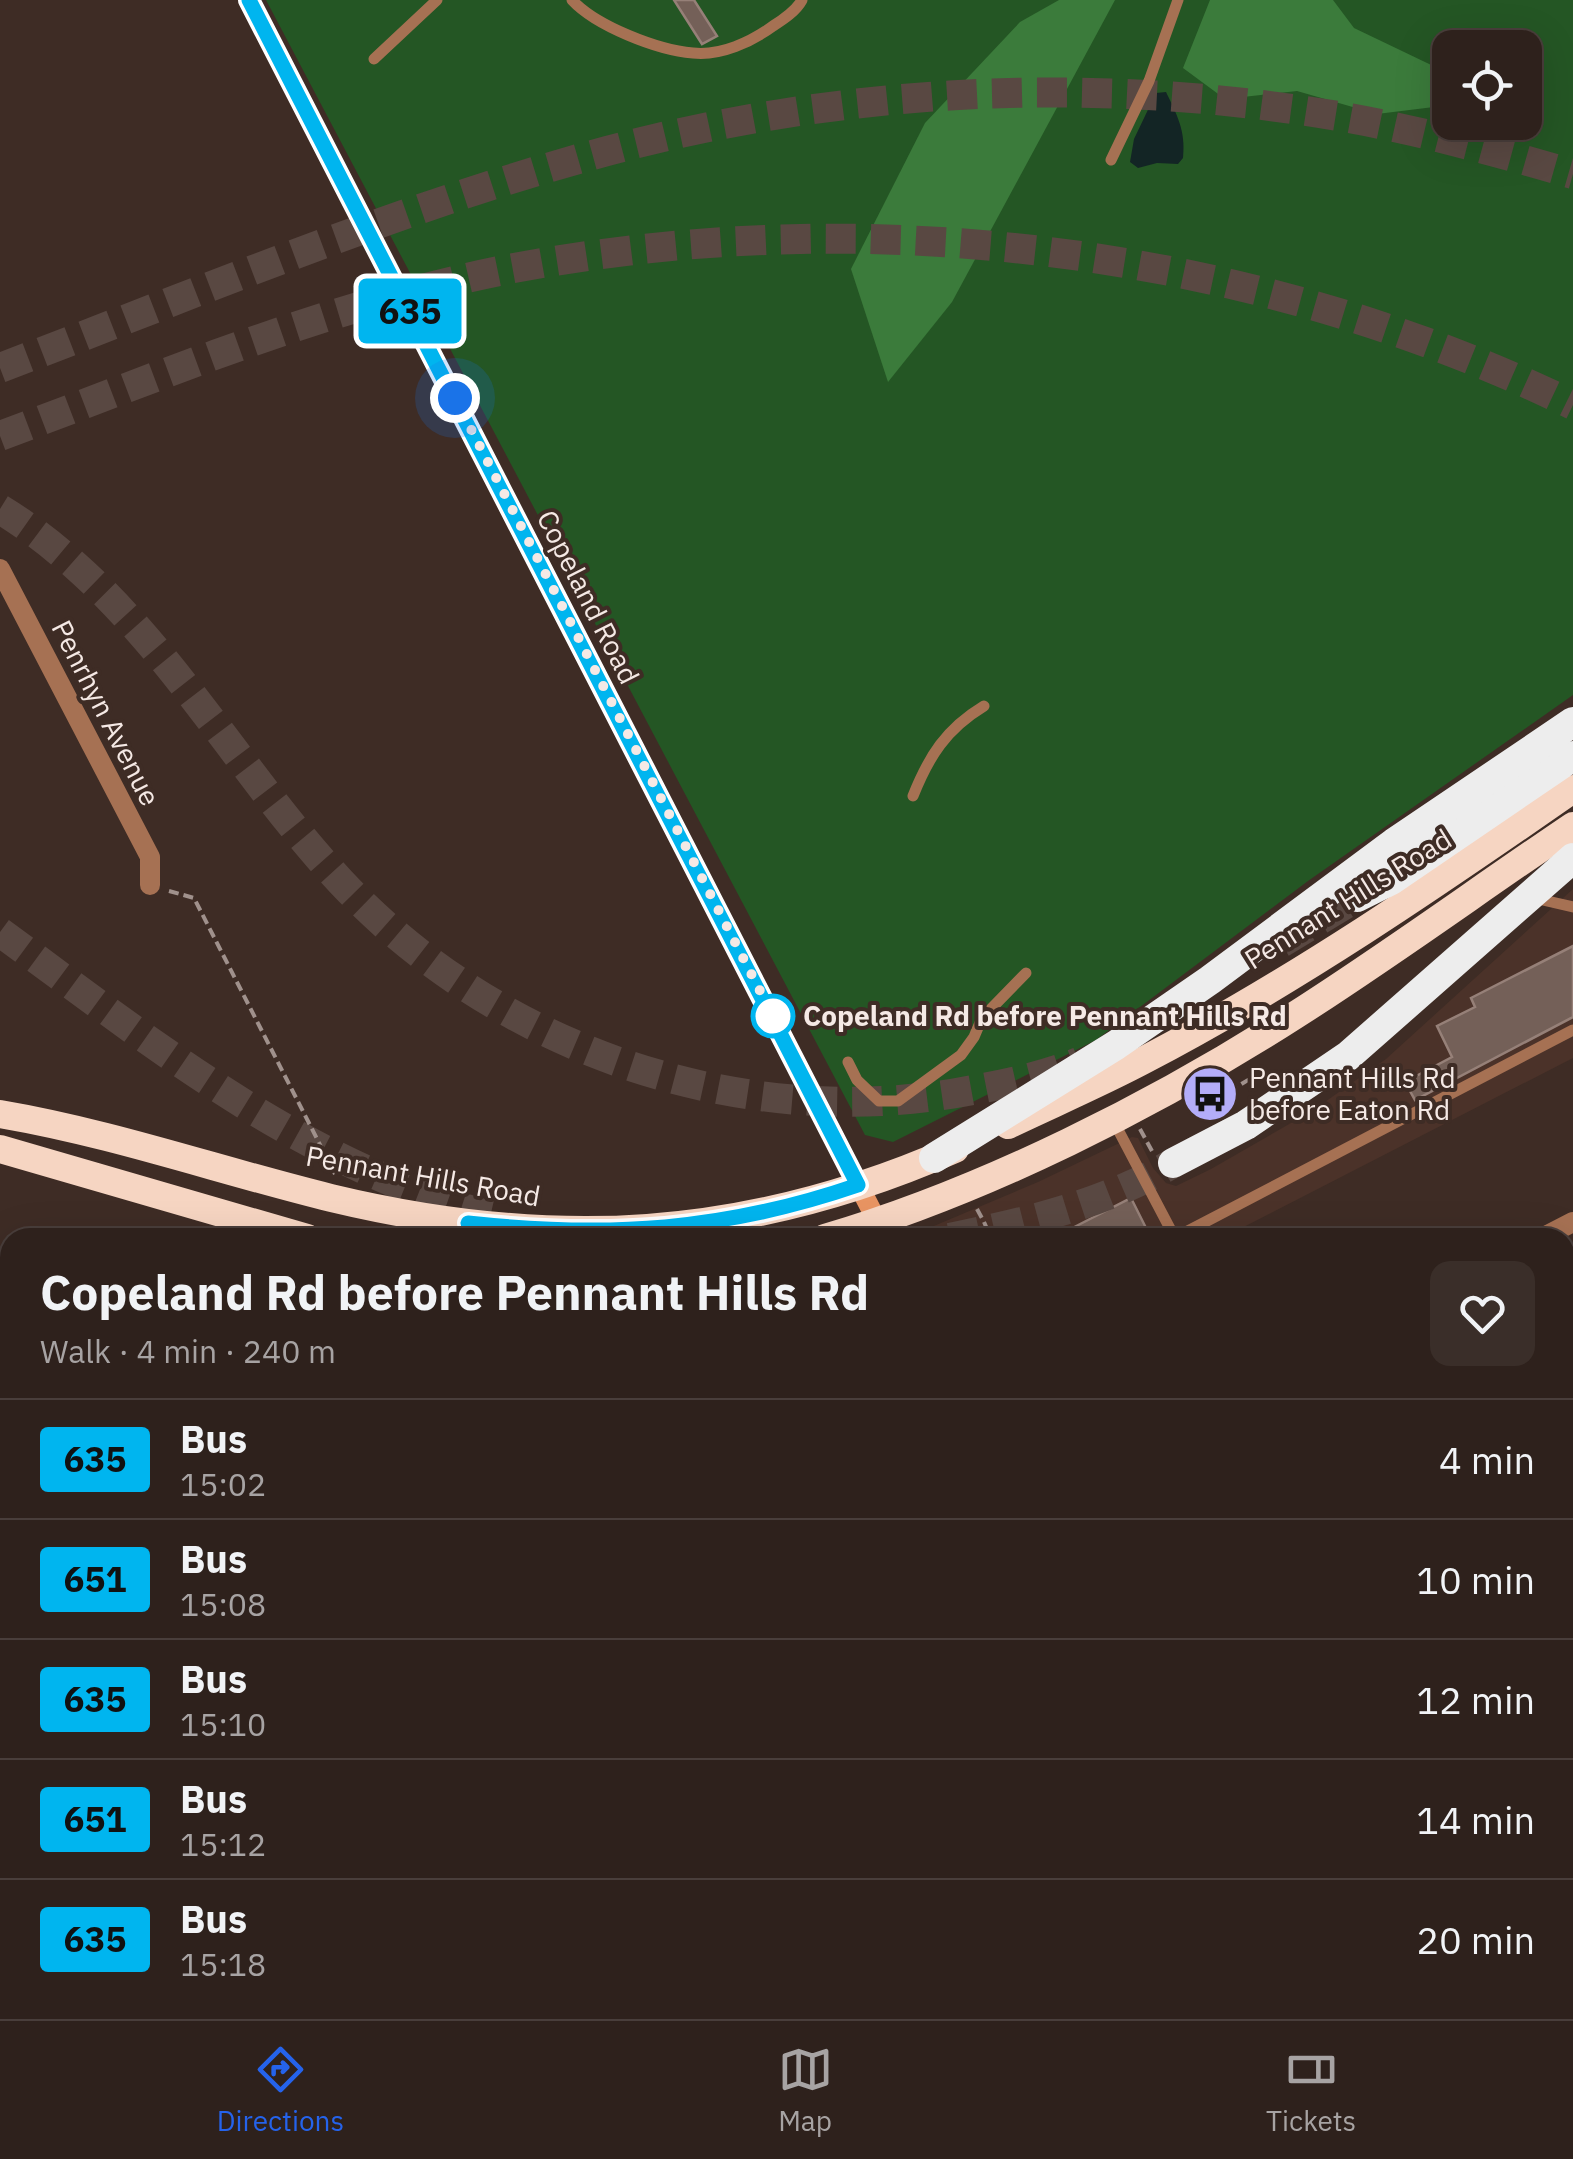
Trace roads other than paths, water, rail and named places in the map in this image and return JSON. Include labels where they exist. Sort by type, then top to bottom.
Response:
[{"type":"highway","points":[[934,1158],[1132,1034],[1394,843],[1573,722]]},
{"type":"highway","points":[[1357,897],[1390,880],[1573,756]]},
{"type":"highway","name":"Pennant Hills Road","points":[[657,1228],[721,1222],[796,1206],[858,1185],[934,1158],[1146,1059],[1278,984],[1444,878],[1573,789]]},
{"type":"highway","points":[[880,1228],[1202,1072],[1297,1014],[1573,826]]},
{"type":"highway","points":[[1173,1163],[1246,1125],[1348,1056],[1573,858]]},
{"type":"highway","name":"Pennant Hills Road","points":[[0,1114],[335,1199],[467,1228]]},
{"type":"highway","points":[[0,1149],[273,1228]]},
{"type":"main road","name":"Copeland Road","points":[[249,0],[880,1228]]},
{"type":"street","name":"Penrhyn Avenue","points":[[0,569],[150,857],[150,885]]},
{"type":"lane","points":[[374,59],[436,0]]},
{"type":"lane","points":[[572,0],[608,26],[692,54],[712,52],[758,37],[802,0]]},
{"type":"lane","points":[[1111,160],[1148,81],[1178,0]]},
{"type":"lane","points":[[913,796],[938,744],[958,722],[984,706]]},
{"type":"lane","points":[[1521,902],[1536,898],[1573,907]]},
{"type":"lane","points":[[848,1062],[857,1080],[879,1101],[898,1101],[961,1055],[982,1018],[1026,973]]},
{"type":"lane","points":[[1194,1228],[1573,1030]]},
{"type":"lane","points":[[1112,1118],[1170,1228]]},
{"type":"tunnel","points":[[0,368],[301,252],[530,173],[694,130],[871,102],[1051,92],[1230,101],[1383,125],[1573,174]]},
{"type":"tunnel","points":[[0,436],[249,343],[439,285],[504,270],[638,249],[775,240],[912,240],[1050,252],[1186,274],[1319,307],[1449,351],[1573,405]]},
{"type":"tunnel","points":[[0,509],[52,546],[142,634],[341,882],[403,940],[472,990],[546,1032],[625,1064],[707,1087],[792,1099],[877,1101],[962,1092],[1079,1062]]},
{"type":"tunnel","points":[[1281,943],[1357,897]]},
{"type":"tunnel","points":[[0,932],[189,1069],[288,1130],[393,1182],[502,1218]]},
{"type":"tunnel","points":[[993,1228],[1093,1201],[1173,1163]]},
{"type":"place","name":"Copeland Rd before Pennant Hills Rd","points":[[773,1016]]},
{"type":"place","name":"Pennant Hills Rd before Eaton Rd","points":[[1210,1094]]}]
